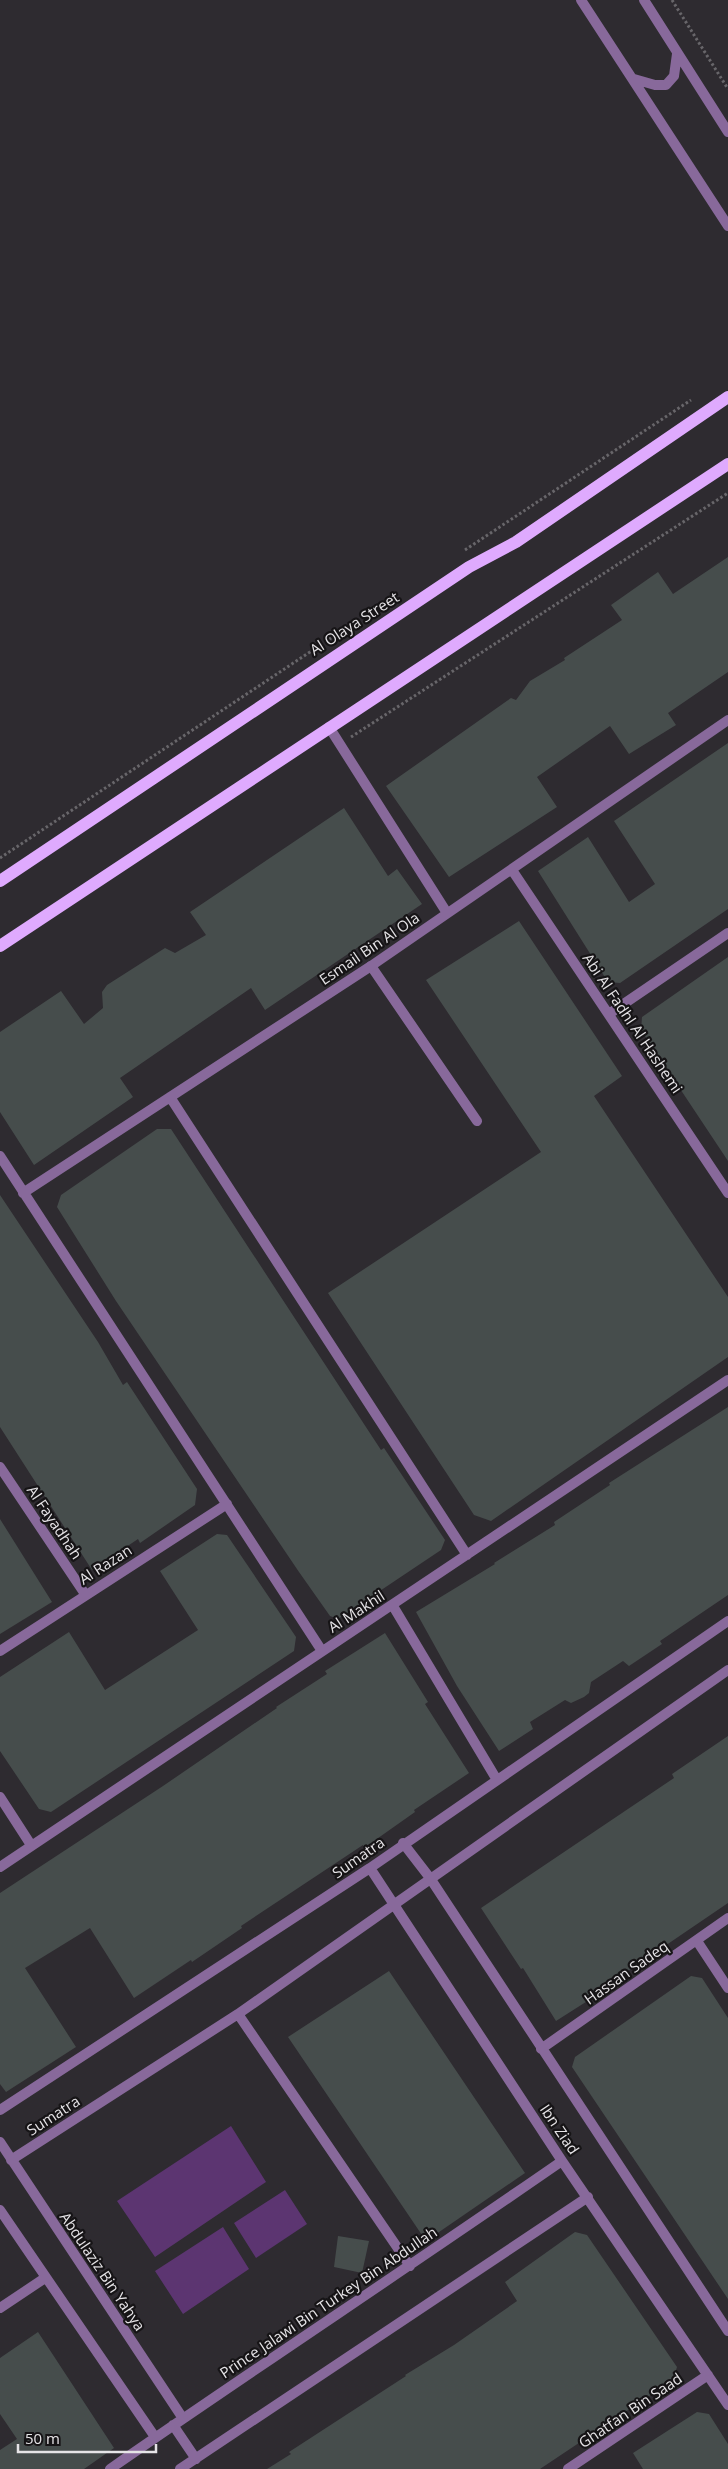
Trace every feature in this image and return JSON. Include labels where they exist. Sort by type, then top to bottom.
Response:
[{"type":"main road","name":"Al Olaya Street","points":[[0,881],[460,572],[516,542],[728,397]]},
{"type":"main road","points":[[0,946],[728,464]]},
{"type":"street","points":[[581,0],[634,78],[728,226]]},
{"type":"street","points":[[647,2],[728,132]]},
{"type":"street","points":[[634,78],[655,85],[666,85],[674,76],[678,54]]},
{"type":"street","name":"Esmail Bin Al Ola","points":[[23,1193],[371,966],[728,720]]},
{"type":"street","points":[[329,727],[447,913]]},
{"type":"street","name":"Abi Al Fadhl Al Hashemi","points":[[512,870],[728,1193]]},
{"type":"street","points":[[609,1014],[728,934]]},
{"type":"street","points":[[371,966],[477,1121]]},
{"type":"street","points":[[170,1097],[466,1555]]},
{"type":"street","points":[[0,1156],[322,1652]]},
{"type":"street","name":"Al Makhil","points":[[0,1867],[393,1606],[728,1380]]},
{"type":"street","name":"Al Fayadhah","points":[[0,1467],[85,1594]]},
{"type":"street","name":"Al Razan","points":[[0,1651],[85,1594],[227,1504]]},
{"type":"street","points":[[393,1606],[497,1780]]},
{"type":"street","name":"Sumatra","points":[[0,2110],[370,1868],[728,1621]]},
{"type":"street","name":"Sumatra","points":[[11,2160],[238,2014],[728,1670]]},
{"type":"street","points":[[0,1797],[32,1845]]},
{"type":"street","name":"Ibn Ziad","points":[[404,1843],[430,1878],[728,2332]]},
{"type":"street","name":"Ibn Ziad","points":[[370,1868],[562,2161],[728,2405]]},
{"type":"street","name":"Hassan Sadeq","points":[[541,2049],[728,1918]]},
{"type":"street","points":[[697,1941],[728,1988]]},
{"type":"street","points":[[238,2014],[410,2266]]},
{"type":"street","name":"Abdulaziz Bin Yahya","points":[[0,2142],[182,2417]]},
{"type":"street","name":"Prince Jalawi Bin Turkey Bin Abdullah","points":[[110,2469],[182,2417],[410,2266],[562,2161]]},
{"type":"street","points":[[180,2469],[588,2197]]},
{"type":"street","points":[[0,2210],[155,2437]]},
{"type":"street","points":[[0,2308],[45,2278]]},
{"type":"street","name":"Ghatfan Bin Saad","points":[[568,2469],[708,2375]]},
{"type":"street","points":[[173,2425],[196,2459]]},
{"type":"path","points":[[672,0],[728,89]]},
{"type":"path","points":[[464,551],[691,400]]},
{"type":"path","points":[[340,744],[728,493]]},
{"type":"path","points":[[0,858],[340,633]]},
{"type":"shaded area","points":[[231,2126],[266,2182],[155,2257],[117,2201]]},
{"type":"shaded area","points":[[285,2190],[307,2224],[256,2258],[234,2223]]},
{"type":"shaded area","points":[[223,2227],[249,2269],[183,2314],[155,2271]]},
{"type":"building","points":[[728,557],[728,672],[668,713],[676,725],[629,754],[610,726],[537,777],[557,807],[449,877],[386,786],[511,698],[516,700],[530,681],[565,660],[564,658],[622,620],[611,605],[658,572],[673,594]]},
{"type":"building","points":[[728,743],[728,909],[620,983],[608,982],[538,871],[588,837],[629,902],[655,884],[614,821]]},
{"type":"building","points":[[344,808],[388,876],[397,869],[422,904],[265,1010],[251,988],[120,1078],[133,1097],[34,1165],[0,1112],[0,1032],[61,991],[84,1024],[103,1008],[102,992],[107,985],[165,948],[175,953],[206,935],[190,912]]},
{"type":"building","points":[[519,921],[622,1076],[594,1096],[728,1297],[728,1357],[491,1521],[474,1515],[328,1293],[541,1152],[426,980]]},
{"type":"building","points":[[728,957],[728,1161],[641,1030],[642,1017]]},
{"type":"building","points":[[157,1129],[171,1129],[381,1450],[384,1448],[445,1540],[441,1550],[338,1619],[330,1616],[299,1572],[116,1301],[57,1207],[61,1195]]},
{"type":"building","points":[[0,1195],[98,1342],[123,1385],[127,1382],[197,1489],[195,1505],[140,1543],[138,1539],[92,1570],[0,1427]]},
{"type":"building","points":[[728,1407],[728,1595],[660,1641],[662,1644],[629,1666],[623,1661],[591,1682],[589,1693],[584,1697],[571,1703],[565,1700],[530,1722],[533,1729],[499,1751],[457,1686],[416,1612],[555,1525],[554,1522],[610,1485],[609,1483]]},
{"type":"building","points":[[0,1519],[52,1602],[0,1634]]},
{"type":"building","points":[[217,1534],[227,1535],[296,1637],[294,1651],[51,1812],[39,1809],[0,1751],[0,1677],[69,1632],[105,1690],[198,1630],[160,1571]]},
{"type":"building","points":[[385,1633],[428,1702],[425,1704],[469,1773],[414,1810],[415,1812],[364,1848],[363,1845],[241,1926],[242,1928],[192,1962],[191,1960],[134,1998],[90,1928],[25,1968],[76,2047],[6,2092],[0,2084],[0,1893],[163,1786],[276,1707],[327,1674],[325,1671]]},
{"type":"building","points":[[728,1736],[728,1903],[609,1984],[611,1986],[556,2021],[523,1968],[521,1969],[481,1908],[674,1778],[672,1774]]},
{"type":"building","points":[[389,1971],[525,2173],[426,2241],[288,2037]]},
{"type":"building","points":[[691,1976],[702,1978],[728,2018],[728,2299],[572,2067],[575,2057]]},
{"type":"building","points":[[575,2232],[587,2235],[677,2367],[673,2380],[540,2469],[267,2469],[291,2454],[289,2452],[454,2345],[517,2301],[505,2282]]},
{"type":"building","points":[[338,2236],[369,2241],[362,2273],[334,2267]]},
{"type":"building","points":[[38,2332],[114,2448],[84,2469],[0,2469],[0,2450],[17,2439],[0,2414],[0,2358]]},
{"type":"building","points":[[697,2412],[709,2414],[728,2444],[728,2469],[643,2469],[633,2453]]}]
